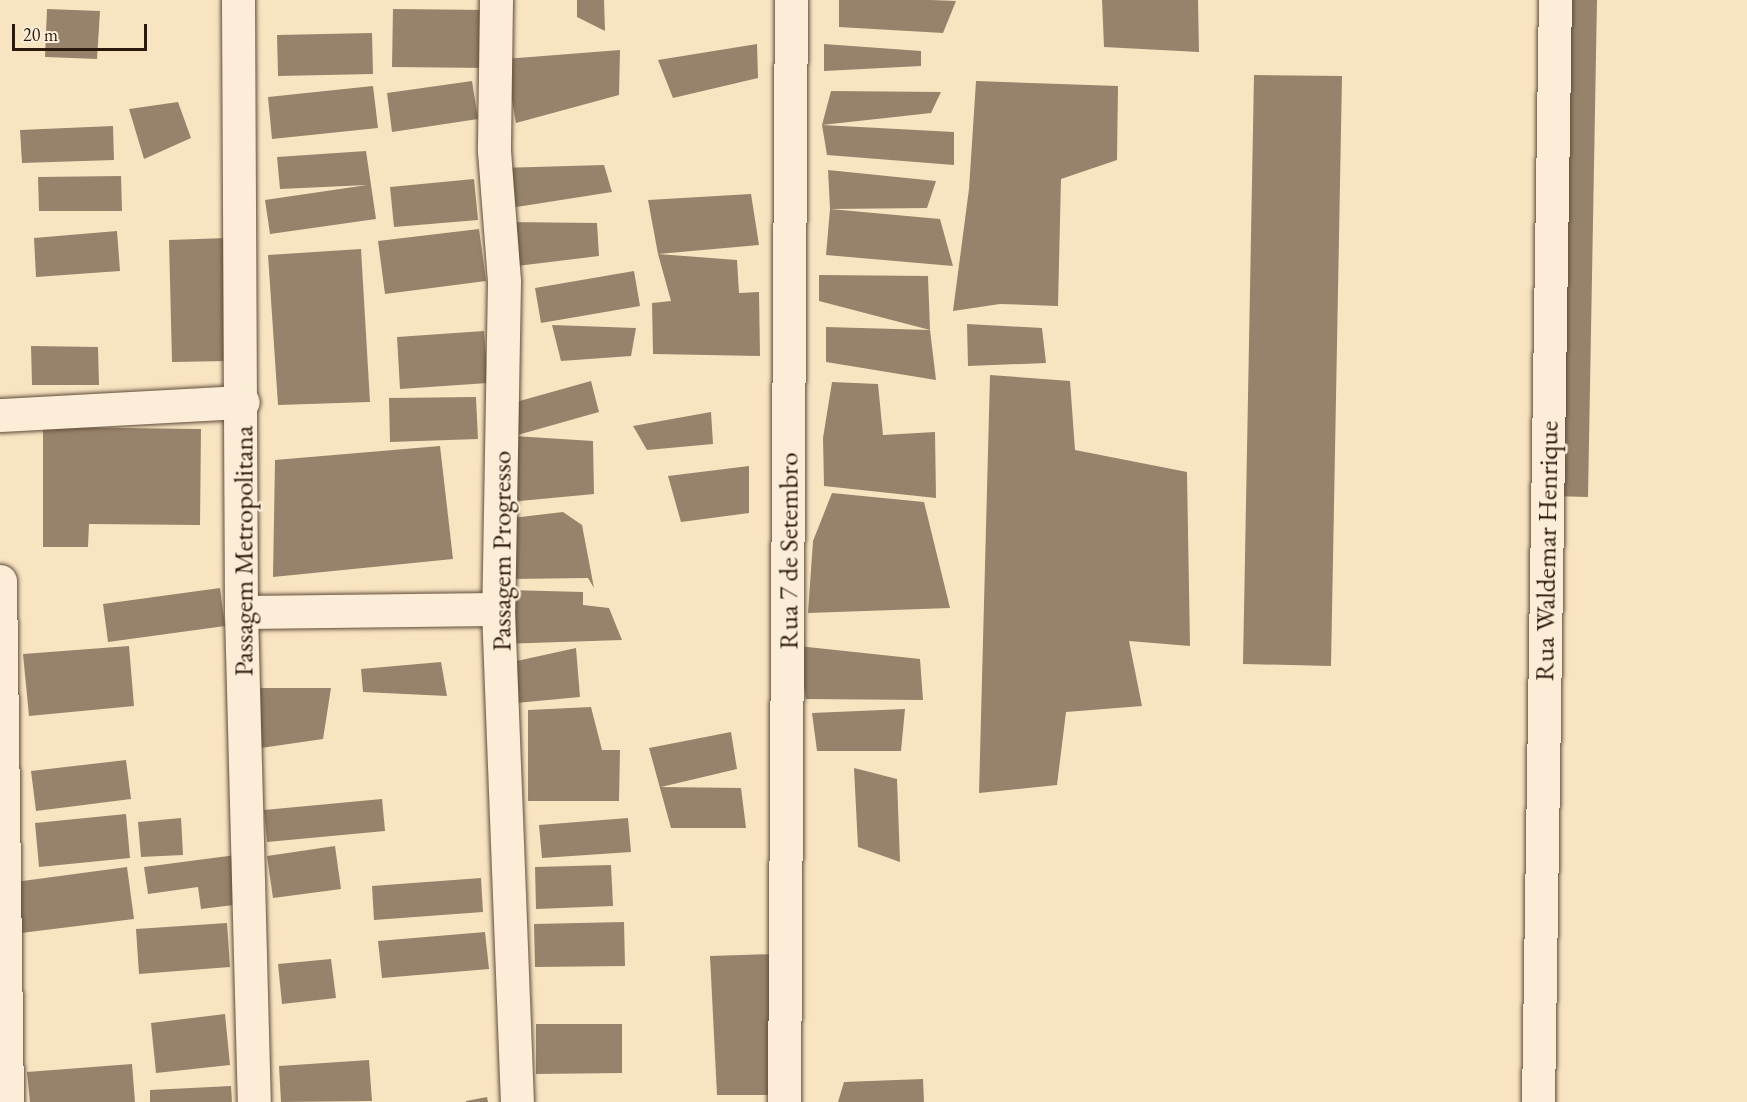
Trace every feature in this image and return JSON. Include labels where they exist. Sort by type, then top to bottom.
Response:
[{"type":"street","name":"Passagem Metropolitana","points":[[238,0],[243,402],[241,612],[254,1102]]},
{"type":"street","name":"Passagem Progresso","points":[[495,0],[494,151],[504,281],[498,609],[517,1102]]},
{"type":"street","name":"Rua 7 de Setembro","points":[[784,1102],[791,0]]},
{"type":"street","name":"Rua Waldemar Henrique","points":[[1538,1102],[1555,0]]},
{"type":"street","points":[[0,415],[243,402]]},
{"type":"street","points":[[0,581],[7,1102]]},
{"type":"street","points":[[241,612],[498,609]]},
{"type":"building","points":[[577,0],[604,0],[605,31],[577,17]]},
{"type":"building","points":[[839,0],[956,1],[943,33],[839,27]]},
{"type":"building","points":[[1102,0],[1198,0],[1199,52],[1104,47]]},
{"type":"building","points":[[1561,0],[1597,0],[1588,497],[1552,496]]},
{"type":"building","points":[[47,9],[100,11],[97,59],[45,57]]},
{"type":"building","points":[[393,9],[488,10],[488,68],[392,67]]},
{"type":"building","points":[[372,33],[373,74],[278,76],[277,35]]},
{"type":"building","points":[[757,44],[758,78],[673,98],[658,60]]},
{"type":"building","points":[[824,44],[921,51],[921,66],[824,71]]},
{"type":"building","points":[[620,50],[619,95],[516,123],[505,59]]},
{"type":"building","points":[[1254,75],[1342,76],[1331,666],[1243,664]]},
{"type":"building","points":[[472,81],[478,119],[392,132],[387,93]]},
{"type":"building","points":[[976,81],[1118,86],[1117,160],[1061,179],[1058,306],[1000,304],[953,311],[969,189]]},
{"type":"building","points":[[373,86],[378,128],[272,139],[268,97]]},
{"type":"building","points":[[831,91],[941,92],[931,113],[822,125]]},
{"type":"building","points":[[178,102],[191,138],[144,159],[129,109]]},
{"type":"building","points":[[822,125],[954,132],[954,165],[827,155]]},
{"type":"building","points":[[113,126],[114,160],[22,163],[20,130]]},
{"type":"building","points":[[366,151],[376,219],[270,234],[265,200],[367,185],[280,189],[277,157]]},
{"type":"building","points":[[604,165],[612,192],[510,208],[500,168]]},
{"type":"building","points":[[828,170],[936,181],[927,208],[830,209]]},
{"type":"building","points":[[121,176],[122,211],[39,211],[38,177]]},
{"type":"building","points":[[474,179],[478,220],[394,227],[390,187]]},
{"type":"building","points":[[751,194],[759,245],[658,254],[648,200]]},
{"type":"building","points":[[830,209],[940,219],[953,266],[826,255]]},
{"type":"building","points":[[506,222],[597,223],[599,256],[509,267]]},
{"type":"building","points":[[479,229],[486,281],[385,294],[378,241]]},
{"type":"building","points":[[117,231],[120,271],[36,277],[34,238]]},
{"type":"building","points":[[226,238],[228,361],[172,362],[169,240]]},
{"type":"building","points":[[361,249],[370,402],[278,405],[268,255]]},
{"type":"building","points":[[658,254],[737,260],[739,293],[759,292],[760,356],[653,354],[652,303],[671,301]]},
{"type":"building","points":[[634,271],[640,306],[541,323],[535,288]]},
{"type":"building","points":[[819,275],[928,276],[930,330],[819,301]]},
{"type":"building","points":[[967,324],[1042,328],[1046,363],[968,366]]},
{"type":"building","points":[[552,325],[636,328],[631,356],[561,361]]},
{"type":"building","points":[[826,327],[930,330],[936,380],[826,362]]},
{"type":"building","points":[[484,331],[488,383],[400,389],[397,337]]},
{"type":"building","points":[[31,346],[98,347],[99,385],[32,385]]},
{"type":"building","points":[[990,375],[1070,381],[1075,450],[1187,472],[1190,646],[1129,641],[1142,706],[1066,712],[1057,785],[979,793]]},
{"type":"building","points":[[591,381],[599,412],[514,436],[593,441],[594,494],[509,502],[505,405]]},
{"type":"building","points":[[832,382],[878,384],[883,435],[935,432],[936,498],[824,486],[823,438]]},
{"type":"building","points":[[476,397],[478,439],[390,442],[389,398]]},
{"type":"building","points":[[711,412],[713,444],[647,450],[633,426]]},
{"type":"building","points":[[43,427],[201,429],[200,525],[89,524],[88,547],[43,547]]},
{"type":"building","points":[[440,446],[453,559],[273,577],[275,460]]},
{"type":"building","points":[[749,466],[749,513],[681,522],[668,476]]},
{"type":"building","points":[[832,493],[924,502],[950,608],[808,613],[813,541]]},
{"type":"building","points":[[563,512],[582,525],[594,588],[588,578],[512,579],[512,518]]},
{"type":"building","points":[[220,588],[225,626],[108,642],[103,604]]},
{"type":"building","points":[[504,590],[583,592],[583,605],[609,608],[622,640],[504,644]]},
{"type":"building","points":[[129,646],[134,706],[29,716],[23,654]]},
{"type":"building","points":[[798,646],[920,659],[923,700],[806,699]]},
{"type":"building","points":[[576,648],[580,697],[505,704],[512,662]]},
{"type":"building","points":[[441,662],[447,696],[363,692],[361,669]]},
{"type":"building","points":[[249,688],[331,688],[323,739],[254,749]]},
{"type":"building","points":[[591,707],[602,750],[620,750],[619,801],[528,801],[528,710]]},
{"type":"building","points":[[905,709],[901,751],[817,751],[812,713]]},
{"type":"building","points":[[731,732],[737,769],[661,787],[741,788],[746,828],[671,828],[649,748]]},
{"type":"building","points":[[126,760],[131,799],[36,811],[31,771]]},
{"type":"building","points":[[854,768],[897,779],[900,862],[858,847]]},
{"type":"building","points":[[382,799],[385,831],[267,842],[264,810]]},
{"type":"building","points":[[126,814],[130,858],[39,867],[35,823]]},
{"type":"building","points":[[181,818],[183,855],[141,857],[138,822]]},
{"type":"building","points":[[628,818],[631,852],[542,858],[539,825]]},
{"type":"building","points":[[335,846],[341,889],[273,898],[267,856]]},
{"type":"building","points":[[236,855],[242,904],[201,909],[198,887],[148,894],[144,867]]},
{"type":"building","points":[[611,865],[613,906],[536,909],[535,867]]},
{"type":"building","points":[[127,867],[134,919],[21,933],[15,882]]},
{"type":"building","points":[[481,878],[483,912],[374,920],[372,886]]},
{"type":"building","points":[[624,922],[625,966],[535,967],[534,924]]},
{"type":"building","points":[[227,923],[230,967],[139,974],[136,929]]},
{"type":"building","points":[[485,932],[489,969],[382,978],[378,941]]},
{"type":"building","points":[[774,954],[777,1095],[717,1095],[710,956]]},
{"type":"building","points":[[331,959],[336,998],[282,1004],[278,964]]},
{"type":"building","points":[[225,1014],[230,1065],[156,1073],[151,1023]]},
{"type":"building","points":[[536,1024],[622,1024],[622,1073],[536,1074]]},
{"type":"building","points":[[369,1060],[372,1101],[281,1102],[279,1066]]},
{"type":"building","points":[[132,1064],[135,1102],[30,1102],[27,1072]]},
{"type":"building","points":[[923,1079],[924,1102],[838,1102],[844,1082]]},
{"type":"building","points":[[231,1086],[232,1102],[150,1102],[150,1090]]},
{"type":"building","points":[[487,1097],[488,1102],[466,1102],[466,1101]]}]
